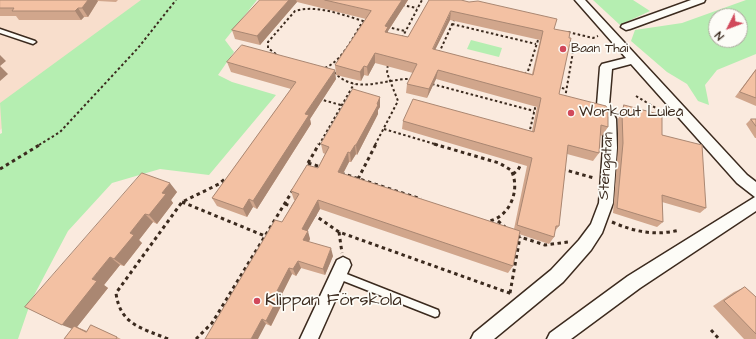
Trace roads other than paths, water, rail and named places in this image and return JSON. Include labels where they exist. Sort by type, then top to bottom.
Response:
[{"type":"street","points":[[580,0],[742,179],[756,191]]},
{"type":"street","points":[[626,27],[700,0]]},
{"type":"street","name":"Stengatan","points":[[480,339],[526,304],[557,276],[593,235],[606,202],[608,182],[610,119],[603,105],[606,67],[633,60]]},
{"type":"street","points":[[556,339],[634,282],[756,203]]},
{"type":"street","points":[[309,339],[341,270]]},
{"type":"lane","points":[[0,31],[33,42]]},
{"type":"lane","points":[[341,270],[435,313]]},
{"type":"place","name":"Baan Thai","points":[[563,49]]},
{"type":"place","name":"Workout Luleå","points":[[571,113]]},
{"type":"place","name":"Klippan Förskola","points":[[257,301]]}]
